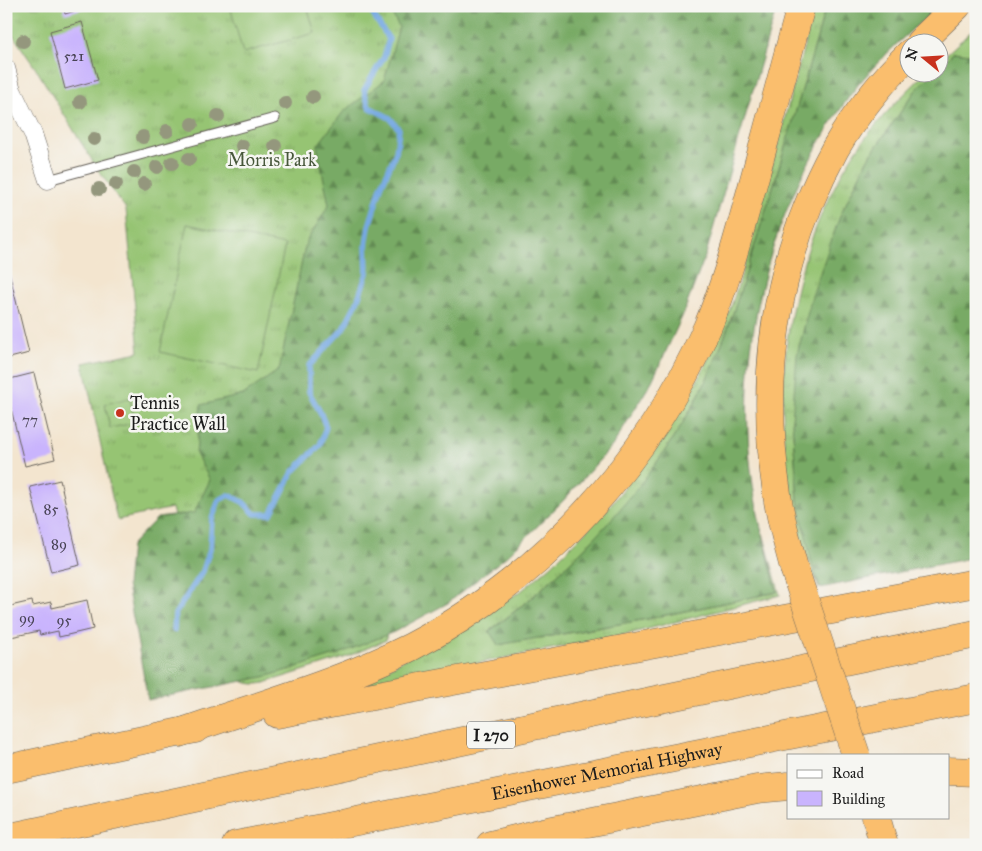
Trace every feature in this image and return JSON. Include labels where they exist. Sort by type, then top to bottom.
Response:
[{"type":"highway","points":[[179,732],[313,687],[361,669],[410,647],[464,616],[521,573],[568,531],[608,488],[662,414],[688,370],[708,326],[725,281],[740,230],[801,6]]},
{"type":"highway","points":[[930,32],[955,8]]},
{"type":"highway","points":[[856,754],[794,568],[777,497],[770,426],[770,378],[774,327],[784,280],[798,232],[836,148],[868,100],[900,64]]},
{"type":"highway","points":[[6,769],[179,732],[976,583]]},
{"type":"highway","name":"I 270","points":[[6,838],[976,634]]},
{"type":"highway","name":"Eisenhower Memorial Highway","points":[[236,845],[976,698]]},
{"type":"highway","points":[[950,771],[976,772]]},
{"type":"highway","points":[[490,845],[562,828],[758,789],[787,786]]},
{"type":"highway","points":[[876,818],[884,845]]},
{"type":"street","points":[[6,68],[9,88],[33,134],[48,180]]},
{"type":"lane","points":[[48,180],[275,118]]},
{"type":"green space","name":"Morris Park","points":[[6,6],[517,6],[390,581],[386,640],[344,658],[264,683],[251,684],[241,681],[238,679],[191,587],[172,508],[117,520],[83,363],[139,352],[126,209],[96,167],[38,72],[6,25]]},
{"type":"green space","points":[[230,6],[307,6],[315,33],[243,53]]},
{"type":"green space","points":[[388,6],[777,6],[706,254],[682,317],[652,381],[613,445],[562,502],[508,555],[448,603],[394,632],[336,655],[268,676],[148,700],[127,585],[131,545],[157,518],[194,513],[210,480],[196,454],[201,405],[243,395],[279,370],[306,242],[329,205],[317,146],[344,111],[384,81],[399,27]]},
{"type":"green space","points":[[815,6],[826,6],[792,124],[735,306],[720,348],[702,389],[672,441],[627,502],[575,558],[547,584],[489,631],[541,638],[642,620],[777,592],[763,533],[780,595],[628,634],[369,684],[368,680],[520,592],[551,566],[605,512],[659,445],[702,372],[732,304],[747,258]]},
{"type":"green space","points":[[826,6],[940,6],[910,32],[900,32],[900,41],[867,74],[828,129],[802,175],[781,224],[765,274],[754,326],[748,379],[748,432],[755,498],[777,592],[642,620],[498,645],[489,631],[547,584],[601,530],[650,471],[691,409],[702,389],[728,327],[801,95]]},
{"type":"green space","points":[[976,27],[976,55],[954,52],[950,56],[950,51]]},
{"type":"green space","points":[[954,52],[976,55],[976,557],[820,588],[811,560],[798,500],[792,420],[797,355],[812,296],[840,216],[867,160],[916,90],[924,82],[950,82],[950,56]]},
{"type":"green space","points":[[917,82],[924,82],[916,90],[867,160],[840,216],[792,420],[798,500],[819,589],[792,509],[787,472],[783,393],[791,315],[800,276],[812,239],[827,203],[854,154],[882,117]]},
{"type":"green space","points":[[187,224],[285,245],[258,373],[160,352]]},
{"type":"green space","name":"Tennis Practice Wall","points":[[130,398],[135,423],[110,428],[105,404]]},
{"type":"building","points":[[63,6],[84,6],[85,8],[65,14]]},
{"type":"building","points":[[82,22],[98,80],[65,89],[50,31]]},
{"type":"building","points":[[6,260],[29,353],[6,359]]},
{"type":"building","points":[[34,373],[55,459],[25,466],[6,388],[6,380]]},
{"type":"building","points":[[60,480],[80,565],[51,572],[30,487]]},
{"type":"building","points":[[87,600],[93,629],[59,637],[58,631],[40,635],[39,631],[6,638],[6,607],[32,601],[33,606],[51,602],[52,608]]},
{"type":"waterway","points":[[174,630],[175,614],[203,571],[210,549],[212,519],[219,500],[229,495],[243,502],[255,514],[271,514],[293,472],[320,445],[326,427],[309,392],[309,366],[343,329],[357,302],[367,273],[366,246],[369,226],[381,187],[396,152],[399,129],[390,118],[369,107],[364,90],[384,57],[389,39],[373,15],[372,6]]},
{"type":"place","name":"Tennis Practice Wall","points":[[120,413]]}]
